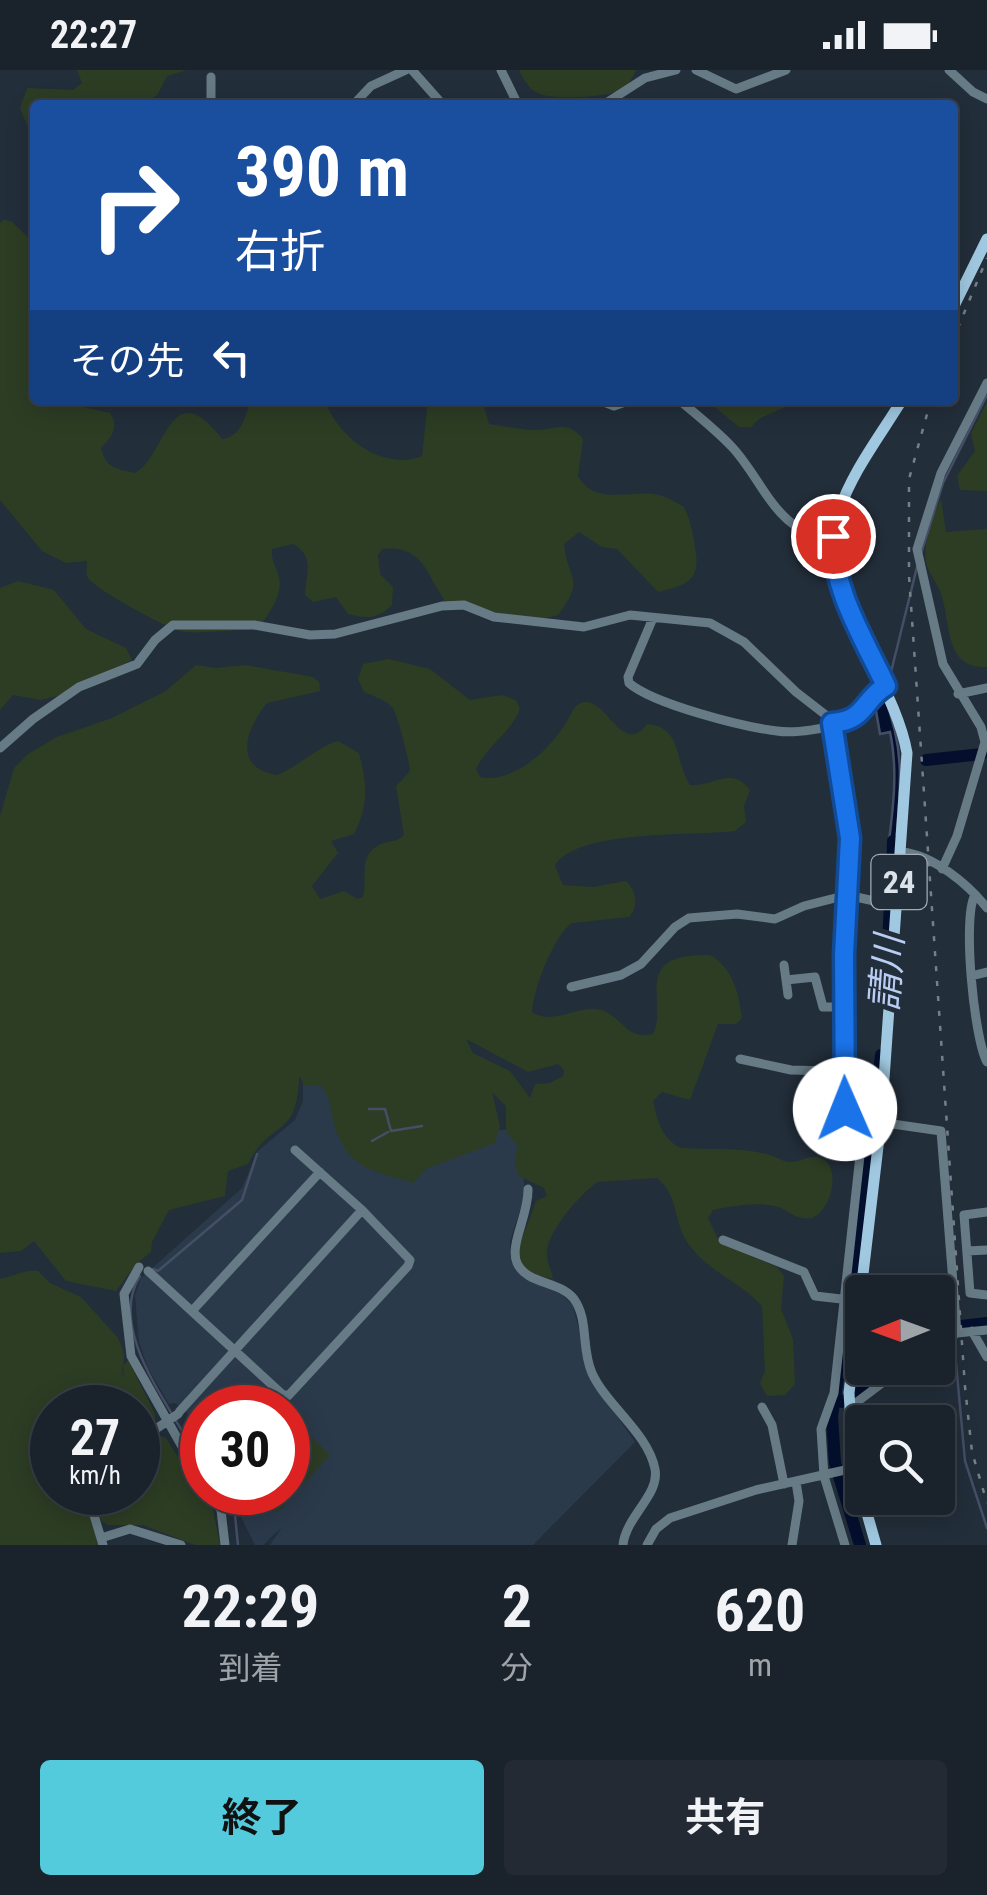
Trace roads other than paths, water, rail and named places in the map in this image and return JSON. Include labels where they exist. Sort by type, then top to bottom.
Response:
[{"type":"main road","points":[[958,298],[987,239]]},
{"type":"main road","name":"24","points":[[854,1275],[881,1120],[890,905],[902,852],[906,753],[900,719],[836,572],[833,536],[846,495],[899,405]]},
{"type":"main road","name":"24","points":[[849,1385],[849,1402]]},
{"type":"main road","name":"24","points":[[865,1515],[876,1545]]},
{"type":"street","points":[[358,100],[371,86],[409,70],[439,100]]},
{"type":"street","points":[[501,70],[516,100]]},
{"type":"street","points":[[611,100],[646,78],[676,70]]},
{"type":"street","points":[[696,70],[736,88],[786,70]]},
{"type":"street","points":[[949,70],[987,99]]},
{"type":"street","points":[[211,77],[211,100]]},
{"type":"street","points":[[942,869],[982,776],[986,736],[958,694],[939,650],[917,550],[941,473],[987,383]]},
{"type":"street","points":[[686,405],[732,447],[788,522],[811,535],[833,536]]},
{"type":"street","points":[[0,748],[32,719],[79,687],[137,664],[154,640],[173,625],[254,624],[310,635],[335,634],[453,605],[494,616],[584,627],[630,615],[722,628],[744,642],[832,723],[850,824],[843,1007],[847,1117]]},
{"type":"street","points":[[653,618],[628,676],[634,688],[716,717],[772,731],[847,722],[867,708],[876,692],[886,686]]},
{"type":"street","points":[[958,694],[987,688]]},
{"type":"street","points":[[902,852],[942,869],[987,908]]},
{"type":"street","points":[[975,894],[969,910],[971,976],[980,1043],[987,1062]]},
{"type":"street","points":[[571,987],[621,975],[641,964],[675,926],[689,918],[737,914],[776,919],[804,906],[846,895],[890,905]]},
{"type":"street","points":[[784,965],[788,995]]},
{"type":"street","points":[[971,976],[987,972]]},
{"type":"street","points":[[786,980],[815,977],[822,1006],[843,1007]]},
{"type":"street","points":[[740,1060],[791,1070],[831,1071],[847,1117]]},
{"type":"street","points":[[802,1125],[818,1112],[942,1131],[957,1328],[987,1330]]},
{"type":"street","points":[[852,1275],[864,1119]]},
{"type":"street","points":[[180,1445],[131,1356],[124,1294],[144,1269],[282,1394],[290,1395],[408,1266],[409,1255],[295,1150]]},
{"type":"street","points":[[192,1312],[320,1172]]},
{"type":"street","points":[[528,1189],[528,1212],[513,1248],[518,1266],[528,1276],[566,1290],[576,1301],[591,1371],[655,1466],[653,1487],[628,1522],[623,1543],[611,1545]]},
{"type":"street","points":[[160,1427],[362,1210]]},
{"type":"street","points":[[987,1212],[964,1215],[970,1293],[987,1296]]},
{"type":"street","points":[[722,1240],[806,1273],[809,1289],[815,1296],[845,1299]]},
{"type":"street","points":[[967,1251],[987,1250]]},
{"type":"street","points":[[845,1329],[834,1393],[821,1424],[826,1475],[846,1545]]},
{"type":"street","points":[[972,1332],[987,1357]]},
{"type":"street","points":[[849,1402],[876,1385]]},
{"type":"street","points":[[762,1407],[798,1500],[792,1545]]},
{"type":"street","points":[[647,1545],[656,1529],[670,1518],[736,1495],[845,1471]]},
{"type":"street","points":[[94,1515],[102,1542],[130,1529],[181,1545]]},
{"type":"street","points":[[221,1515],[226,1545]]},
{"type":"water","points":[[878,695],[884,696],[892,718],[899,757],[895,858],[887,857],[894,794],[893,747],[890,732],[880,734],[875,705]]},
{"type":"waterway","points":[[921,554],[943,483],[987,395]]},
{"type":"waterway","points":[[819,551],[836,591]]},
{"type":"waterway","name":"請川","points":[[891,672],[917,567]]},
{"type":"waterway","points":[[866,663],[875,687]]},
{"type":"waterway","points":[[926,760],[982,754]]},
{"type":"waterway","name":"請川","points":[[887,965],[893,841]]},
{"type":"waterway","name":"請川","points":[[860,1545],[835,1463],[832,1416],[862,1224],[881,1055]]},
{"type":"waterway","points":[[369,1109],[385,1109],[391,1131],[422,1126]]},
{"type":"waterway","points":[[372,1141],[388,1132]]},
{"type":"waterway","points":[[153,1269],[158,1271],[242,1200],[257,1154]]},
{"type":"waterway","points":[[140,1276],[133,1293],[132,1329],[145,1366],[172,1414]]},
{"type":"waterway","points":[[955,1327],[987,1323]]},
{"type":"waterway","points":[[955,1352],[965,1461],[987,1528]]},
{"type":"waterway","points":[[842,1402],[866,1385]]},
{"type":"waterway","points":[[176,1421],[180,1427]]},
{"type":"waterway","points":[[235,1515],[238,1545]]},
{"type":"railway","points":[[958,328],[987,258]]},
{"type":"railway","points":[[930,405],[909,479],[909,576],[965,1387],[972,1452],[987,1503]]}]
